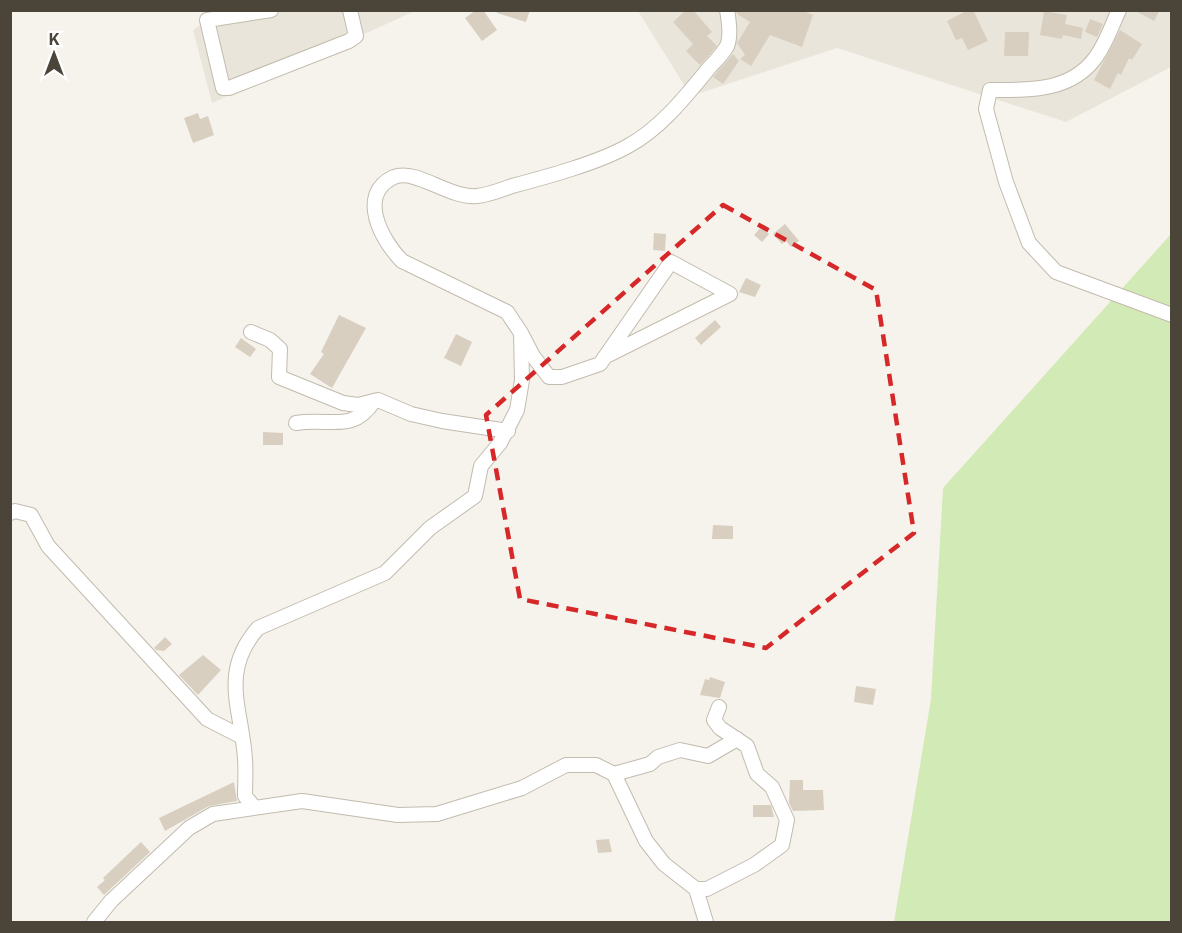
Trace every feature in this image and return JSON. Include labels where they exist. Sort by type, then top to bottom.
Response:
[{"type":"street","points":[[271,10],[207,20],[223,88],[229,88],[349,41],[356,36],[350,10]]},
{"type":"street","points":[[608,355],[730,294],[671,262],[600,364],[562,377],[549,377],[533,356],[507,312],[402,261],[389,247],[376,223],[375,201],[379,188],[396,177],[413,177],[451,193],[476,197],[557,174],[628,146],[678,106],[727,46],[728,17],[714,10]]},
{"type":"street","points":[[1119,10],[1096,57],[1076,77],[1059,86],[990,90],[986,109],[1006,182],[1029,243],[1056,272],[1172,315]]},
{"type":"street","points":[[251,332],[270,340],[280,349],[279,377],[344,403],[358,405],[374,401],[442,422],[508,431]]},
{"type":"street","points":[[254,807],[245,796],[246,759],[236,683],[238,659],[258,628],[385,573],[430,528],[475,496],[481,466],[508,431],[518,410],[522,380],[521,333]]},
{"type":"street","points":[[296,423],[314,420],[353,422],[366,412],[374,401]]},
{"type":"street","points":[[10,513],[15,511],[31,515],[48,546],[207,719],[242,737]]},
{"type":"street","points":[[696,889],[708,889],[754,865],[782,845],[787,820],[772,787],[757,774],[747,746],[714,720],[719,707]]},
{"type":"street","points":[[614,774],[650,764],[658,757],[680,750],[708,756],[737,739]]},
{"type":"street","points":[[94,922],[111,902],[189,828],[213,814],[302,801],[398,815],[437,814],[522,788],[566,765],[596,765],[614,774],[646,841],[664,864],[696,889],[706,922]]},
{"type":"highlighted area","points":[[723,205],[876,290],[914,533],[766,648],[520,599],[486,415]]},
{"type":"shaded area","points":[[221,11],[415,11],[212,103],[193,30]]},
{"type":"shaded area","points":[[638,11],[1171,11],[1171,67],[1066,122],[837,48],[691,96]]},
{"type":"green space","points":[[1171,234],[1171,922],[894,922],[931,699],[943,488]]},
{"type":"building","points":[[476,10],[483,10],[497,30],[482,41],[465,18]]},
{"type":"building","points":[[497,10],[530,10],[526,22],[497,13]]},
{"type":"building","points":[[686,10],[693,10],[712,32],[707,36],[717,46],[700,65],[686,51],[693,44],[673,22]]},
{"type":"building","points":[[736,10],[801,10],[813,15],[802,47],[770,35],[751,66],[740,59],[745,55],[737,43],[750,22],[737,14]]},
{"type":"building","points":[[968,10],[973,10],[988,41],[968,50],[962,38],[956,40],[947,21]]},
{"type":"building","points":[[1134,10],[1160,10],[1154,21]]},
{"type":"building","points":[[1044,11],[1067,15],[1065,24],[1083,28],[1081,39],[1063,35],[1062,39],[1040,35]]},
{"type":"building","points":[[1090,19],[1103,24],[1097,37],[1085,32]]},
{"type":"building","points":[[1120,30],[1142,44],[1132,60],[1129,58],[1121,75],[1118,73],[1110,89],[1094,80]]},
{"type":"building","points":[[1005,32],[1029,32],[1028,56],[1004,56]]},
{"type":"building","points":[[733,54],[739,61],[723,84],[713,77]]},
{"type":"building","points":[[198,113],[200,119],[208,116],[214,135],[193,143],[184,118]]},
{"type":"building","points":[[785,224],[799,241],[791,247],[786,241],[782,244],[773,234]]},
{"type":"building","points":[[761,227],[769,234],[762,242],[754,235]]},
{"type":"building","points":[[654,233],[666,234],[665,251],[653,250]]},
{"type":"building","points":[[746,278],[761,285],[755,297],[739,292]]},
{"type":"building","points":[[339,315],[366,328],[332,388],[310,374],[324,354],[321,352]]},
{"type":"building","points":[[715,320],[721,327],[701,345],[695,338]]},
{"type":"building","points":[[456,334],[472,342],[461,366],[444,358]]},
{"type":"building","points":[[241,338],[256,349],[250,357],[235,347]]},
{"type":"building","points":[[263,432],[283,433],[283,445],[263,445]]},
{"type":"building","points":[[713,525],[733,526],[733,539],[712,539]]},
{"type":"building","points":[[165,637],[172,644],[164,651],[156,650],[154,648]]},
{"type":"building","points":[[203,655],[221,670],[198,695],[179,675]]},
{"type":"building","points":[[710,677],[725,682],[720,698],[700,695],[705,679],[709,680]]},
{"type":"building","points":[[856,686],[876,689],[873,705],[854,702]]},
{"type":"building","points":[[790,780],[803,780],[803,790],[823,790],[824,810],[793,811],[789,803]]},
{"type":"building","points":[[234,782],[237,801],[209,806],[165,831],[159,818]]},
{"type":"building","points":[[753,805],[771,805],[774,817],[753,817]]},
{"type":"building","points":[[609,839],[612,852],[598,853],[596,840]]},
{"type":"building","points":[[141,842],[150,852],[104,895],[97,887],[105,880],[103,878]]}]
